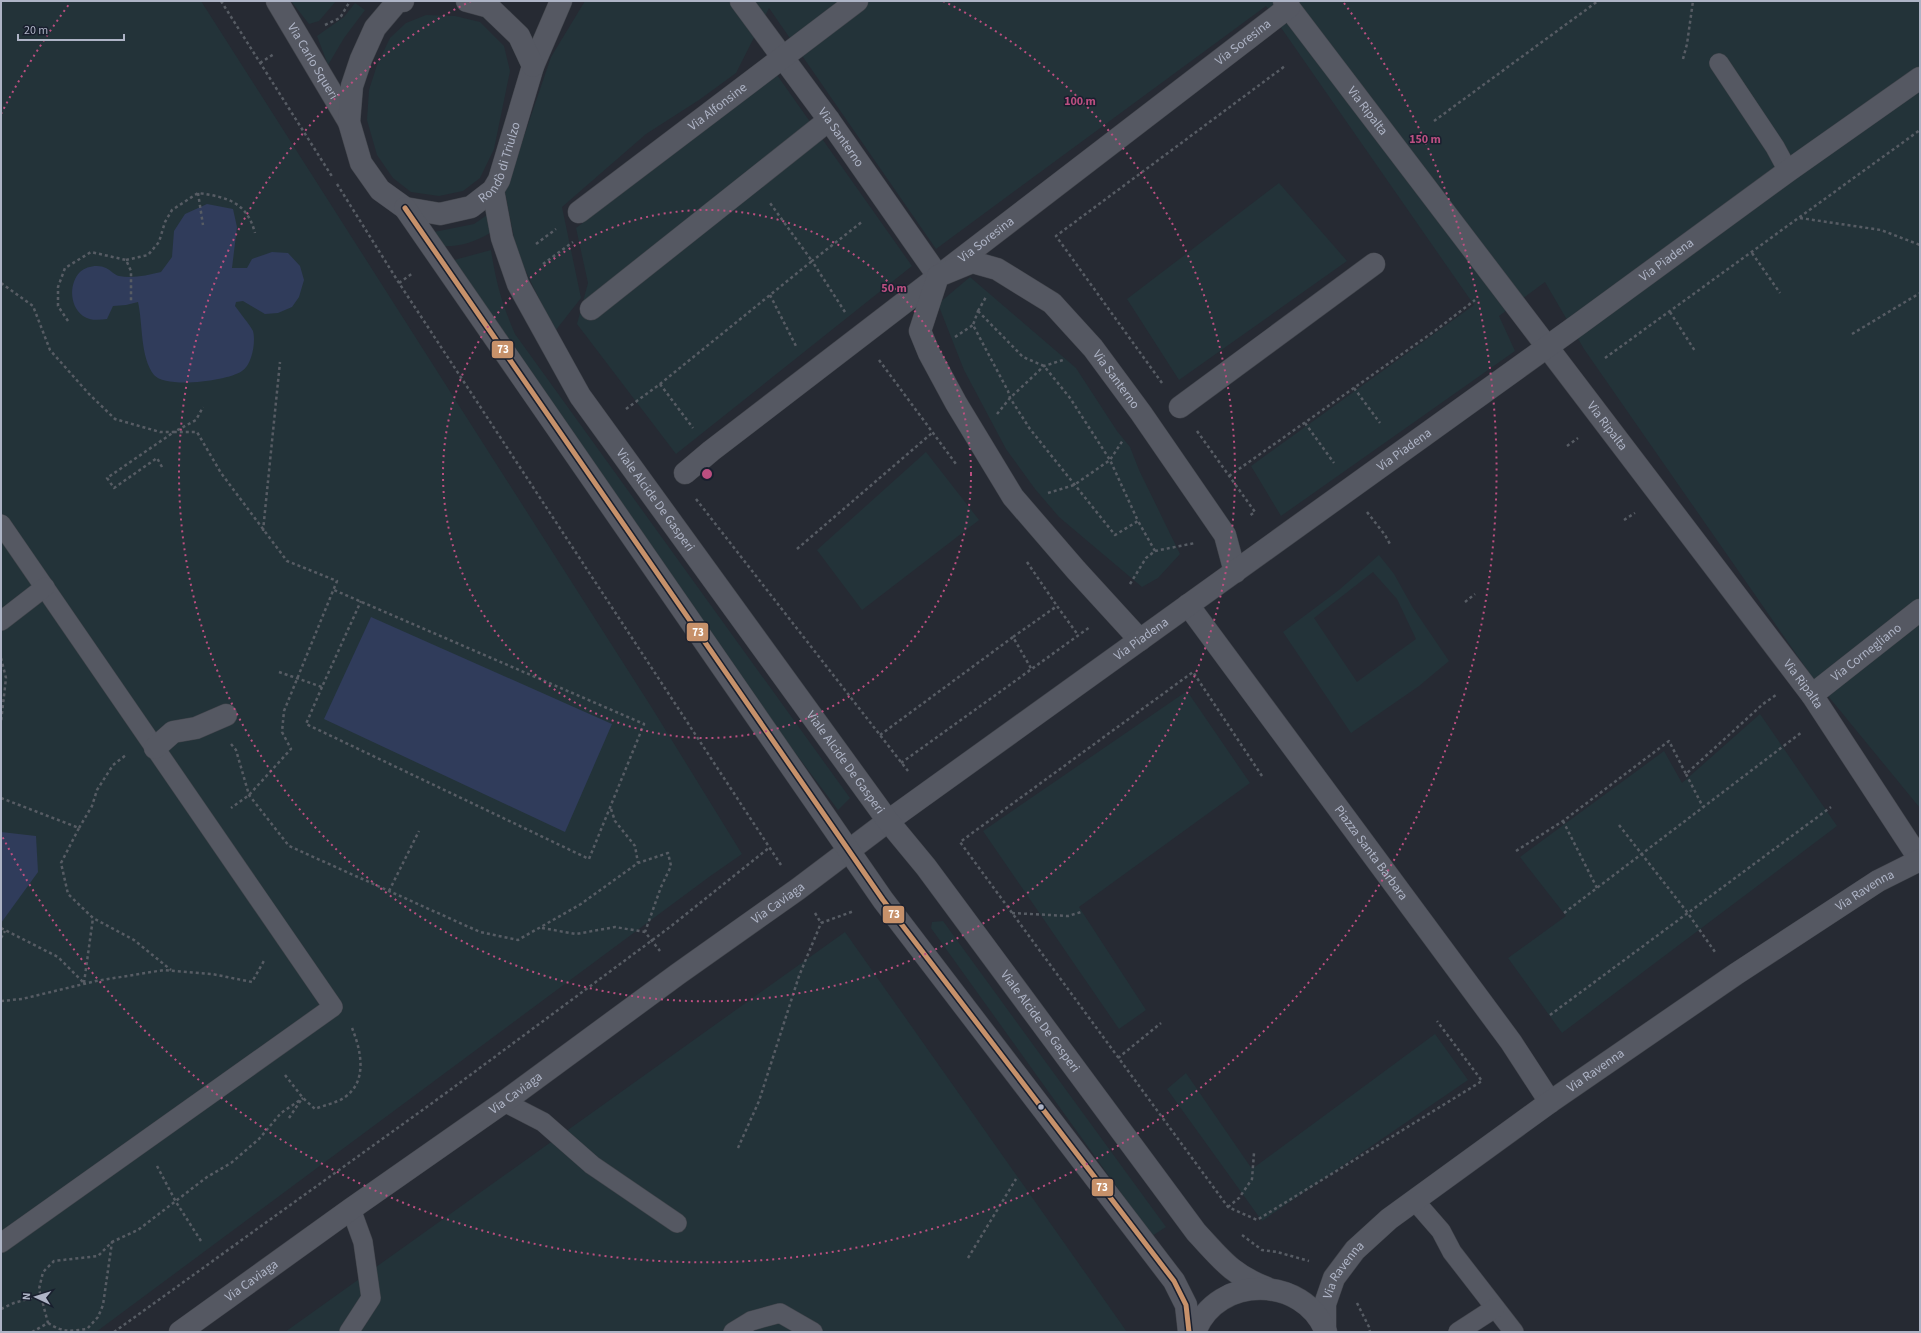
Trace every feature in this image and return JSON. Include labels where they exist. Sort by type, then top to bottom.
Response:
[{"type":"street","name":"Via Carlo Squeri","points":[[277,1],[350,122]]},
{"type":"street","name":"Rondò di Triulzo","points":[[398,1],[375,28],[361,58],[352,86],[350,122],[361,163],[380,190],[405,208],[440,214],[470,207],[493,190],[500,180],[533,66]]},
{"type":"street","points":[[467,1],[489,7],[519,36],[533,66]]},
{"type":"street","points":[[533,66],[561,1]]},
{"type":"street","name":"Via Santerno","points":[[741,1],[829,120],[938,276],[972,262],[997,269],[1052,303],[1093,348],[1141,412],[1225,535],[1234,572]]},
{"type":"street","name":"Via Alfonsine","points":[[579,212],[857,1]]},
{"type":"street","name":"Via Soresina","points":[[685,473],[711,451],[1286,4]]},
{"type":"street","name":"Via Ripalta","points":[[1286,4],[1806,687],[1920,860]]},
{"type":"street","name":"Via Piadena","points":[[888,821],[1547,347],[1788,171],[1920,78]]},
{"type":"street","points":[[591,310],[829,120]]},
{"type":"street","name":"Viale Alcide De Gasperi","points":[[493,190],[502,238],[518,284],[580,396],[888,821],[926,867],[1196,1232],[1234,1272],[1246,1280],[1267,1288]]},
{"type":"street","points":[[405,208],[848,852],[1174,1281],[1186,1305],[1189,1332]]},
{"type":"street","points":[[1180,407],[1374,264]]},
{"type":"street","points":[[938,276],[920,331],[946,384],[977,440],[1013,497],[1076,570],[1140,640]]},
{"type":"street","name":"Piazza Santa Barbara","points":[[1188,605],[1511,1042],[1550,1102]]},
{"type":"street","name":"Via Cornegliano","points":[[1806,687],[1920,610]]},
{"type":"street","points":[[152,743],[173,732],[196,728],[219,718]]},
{"type":"street","points":[[848,852],[888,821]]},
{"type":"street","name":"Via Caviaga","points":[[180,1332],[351,1209],[504,1102],[678,974],[848,852]]},
{"type":"street","name":"Via Ravenna","points":[[1326,1330],[1325,1304],[1334,1278],[1345,1262],[1369,1236],[1414,1200],[1550,1102],[1736,974],[1878,881],[1920,860]]},
{"type":"street","points":[[1195,1332],[1205,1315],[1226,1297],[1242,1290],[1267,1288],[1285,1292],[1302,1301],[1315,1313],[1326,1330]]},
{"type":"lane","points":[[1719,63],[1775,147],[1788,171]]},
{"type":"lane","points":[[1,524],[333,1007],[1,1243]]},
{"type":"lane","points":[[1,621],[45,587]]},
{"type":"lane","points":[[504,1102],[543,1122],[592,1164],[677,1223]]},
{"type":"lane","points":[[1414,1200],[1441,1230],[1452,1252],[1514,1332]]},
{"type":"lane","points":[[349,1332],[371,1298],[364,1242],[351,1209]]},
{"type":"lane","points":[[1458,1332],[1495,1308]]},
{"type":"lane","points":[[733,1332],[751,1321],[780,1313],[813,1332]]},
{"type":"path","points":[[221,1],[404,290],[780,862]]},
{"type":"path","points":[[300,39],[340,18],[350,1]]},
{"type":"path","points":[[1434,121],[1598,1]]},
{"type":"path","points":[[1683,59],[1687,44],[1693,1]]},
{"type":"path","points":[[1255,512],[1056,236],[1285,66]]},
{"type":"path","points":[[1605,358],[1920,130]]},
{"type":"path","points":[[625,409],[660,384],[812,261],[754,180]]},
{"type":"path","points":[[198,192],[203,225]]},
{"type":"path","points":[[68,321],[58,306],[58,287],[65,268],[91,252],[126,260],[148,255],[159,242],[165,222],[172,210],[198,192],[216,195],[235,202],[251,221],[255,233]]},
{"type":"path","points":[[530,248],[579,212]]},
{"type":"path","points":[[1799,218],[1881,230],[1920,245]]},
{"type":"path","points":[[1752,253],[1780,293]]},
{"type":"path","points":[[126,260],[131,271],[131,303]]},
{"type":"path","points":[[1,283],[33,306],[50,350],[89,394],[115,419],[160,432],[197,432],[221,473],[263,531],[287,561],[337,581],[284,710],[282,732],[291,749],[250,795],[208,825]]},
{"type":"path","points":[[1229,476],[1436,330],[1498,283]]},
{"type":"path","points":[[1852,334],[1920,293]]},
{"type":"path","points":[[770,296],[811,374]]},
{"type":"path","points":[[901,763],[1032,670],[1078,635],[1114,611],[1146,558],[1155,551],[1138,521],[1110,460],[1070,398],[1044,366],[1023,357],[978,311],[973,325],[1008,391],[1010,398],[1030,429],[1115,535],[1138,521]]},
{"type":"path","points":[[1670,312],[1695,351]]},
{"type":"path","points":[[263,531],[280,362]]},
{"type":"path","points":[[977,440],[1010,398],[1044,366]]},
{"type":"path","points":[[1354,388],[1380,423]]},
{"type":"path","points":[[621,404],[630,415]]},
{"type":"path","points":[[162,467],[157,458],[114,488],[108,478],[174,432],[196,420],[202,407]]},
{"type":"path","points":[[1074,484],[1110,460],[1141,412]]},
{"type":"path","points":[[797,549],[932,433]]},
{"type":"path","points":[[691,494],[910,774]]},
{"type":"path","points":[[334,590],[361,601],[644,724],[589,859],[306,724],[361,601]]},
{"type":"path","points":[[1465,602],[1475,594]]},
{"type":"path","points":[[880,735],[1057,606],[1078,635]]},
{"type":"path","points":[[1013,637],[1032,670]]},
{"type":"path","points":[[1,658],[6,678],[1,722]]},
{"type":"path","points":[[279,672],[322,687]]},
{"type":"path","points":[[1262,776],[1193,672],[960,842],[1228,1207],[1257,1220],[1482,1081],[1437,1021]]},
{"type":"path","points":[[1686,774],[1763,704],[1806,687]]},
{"type":"path","points":[[1564,914],[1787,742],[1826,717]]},
{"type":"path","points":[[219,718],[236,750],[250,795],[289,846],[480,932],[518,940],[581,904],[638,863],[668,853],[671,866],[661,887],[645,932]]},
{"type":"path","points":[[1516,851],[1563,821],[1668,742],[1703,807]]},
{"type":"path","points":[[152,743],[113,765],[98,790],[92,806],[61,863],[68,894],[93,918],[134,940],[172,971]]},
{"type":"path","points":[[1,798],[79,828]]},
{"type":"path","points":[[1550,1015],[1687,912],[1831,807]]},
{"type":"path","points":[[611,808],[615,821],[635,846],[638,863]]},
{"type":"path","points":[[1563,821],[1597,888]]},
{"type":"path","points":[[1619,825],[1687,912],[1714,951],[1736,974]]},
{"type":"path","points":[[389,891],[419,831]]},
{"type":"path","points":[[114,1332],[446,1093],[652,940],[770,847]]},
{"type":"path","points":[[738,1148],[759,1101],[799,976],[821,923],[883,900]]},
{"type":"path","points":[[1011,913],[1068,916],[1081,912]]},
{"type":"path","points":[[84,984],[93,918]]},
{"type":"path","points":[[541,928],[576,934],[615,927],[645,932],[678,974]]},
{"type":"path","points":[[1,928],[58,957],[84,984]]},
{"type":"path","points":[[1,938],[5,931]]},
{"type":"path","points":[[1,1001],[22,999],[84,984],[164,970],[212,974],[252,982],[281,932]]},
{"type":"path","points":[[303,1098],[315,1109],[345,1098],[359,1082],[361,1070],[359,1045],[350,1023],[333,1007]]},
{"type":"path","points":[[1118,1058],[1161,1023]]},
{"type":"path","points":[[289,1118],[303,1098]]},
{"type":"path","points":[[112,1242],[103,1305],[98,1317],[87,1329],[73,1331],[60,1330],[48,1323],[39,1289],[43,1272],[54,1261],[98,1256],[112,1242],[138,1230],[207,1177],[231,1163],[259,1139],[281,1113],[303,1098]]},
{"type":"path","points":[[144,1141],[176,1202],[201,1241]]},
{"type":"path","points":[[1228,1207],[1239,1198],[1252,1179],[1254,1153]]},
{"type":"path","points":[[968,1258],[1016,1179]]},
{"type":"path","points":[[1239,1233],[1262,1250],[1277,1252],[1309,1261],[1334,1278],[1348,1291],[1356,1302],[1369,1326],[1370,1332]]},
{"type":"path","points":[[1,1309],[14,1303],[41,1295]]},
{"type":"path","points":[[32,1332],[48,1323]]},
{"type":"shaded area","points":[[1,1],[201,1],[652,708],[742,854],[96,1332],[1,1332]]},
{"type":"shaded area","points":[[291,1],[336,1],[319,21],[309,24]]},
{"type":"shaded area","points":[[585,1],[1920,1],[1920,808],[1810,674],[1584,349],[1545,282],[1499,316],[1515,351],[1281,516],[1251,466],[1474,305],[1266,6],[936,249],[769,8],[736,73],[699,100],[646,134],[562,207],[581,298],[552,335],[543,307],[517,253],[505,192],[551,57]]},
{"type":"shaded area","points":[[355,3],[365,10],[344,38],[328,65],[317,36],[344,17]]},
{"type":"shaded area","points":[[426,15],[455,16],[480,22],[504,46],[510,71],[494,149],[480,178],[463,191],[439,196],[411,192],[393,178],[377,155],[367,120],[369,90],[377,65],[390,38],[406,23]]},
{"type":"shaded area","points":[[777,75],[912,266],[676,454],[577,324],[588,283],[576,228]]},
{"type":"shaded area","points":[[1279,183],[1347,261],[1179,380],[1127,299]]},
{"type":"shaded area","points":[[490,213],[490,233],[479,239],[461,245],[442,246],[429,233],[474,224]]},
{"type":"shaded area","points":[[491,250],[500,293],[506,313],[515,334],[850,798],[838,810],[728,663],[447,262]]},
{"type":"shaded area","points":[[970,277],[1076,368],[1117,431],[1130,447],[1139,470],[1180,554],[1158,578],[1142,587],[1059,517],[1035,489],[1006,449],[964,370],[938,304]]},
{"type":"shaded area","points":[[926,452],[979,520],[862,610],[817,550]]},
{"type":"shaded area","points":[[1379,555],[1394,574],[1413,608],[1449,661],[1419,686],[1351,733],[1283,632],[1339,590]],"holes":[[[1373,572],[1397,599],[1416,639],[1357,682],[1314,618]]]},
{"type":"shaded area","points":[[1187,691],[1250,783],[1079,907],[1146,1010],[1119,1029],[983,831]]},
{"type":"shaded area","points":[[1760,714],[1837,826],[1562,1033],[1508,958],[1566,916],[1520,857],[1664,751],[1682,783]]},
{"type":"shaded area","points":[[943,921],[1166,1227],[1152,1236],[931,928],[932,922]]},
{"type":"shaded area","points":[[845,932],[1127,1332],[285,1332]]},
{"type":"shaded area","points":[[1435,1034],[1468,1080],[1262,1221],[1167,1089],[1186,1073],[1252,1169]]},
{"type":"water","points":[[207,204],[233,209],[237,227],[232,268],[247,268],[252,259],[272,252],[288,253],[300,266],[304,280],[299,297],[292,307],[278,313],[265,314],[243,301],[236,302],[235,306],[252,328],[254,336],[251,359],[242,371],[224,378],[197,382],[171,382],[154,375],[149,368],[144,350],[138,302],[113,306],[107,319],[98,320],[86,318],[78,312],[75,306],[72,288],[76,277],[80,272],[93,266],[103,267],[117,275],[124,277],[161,272],[172,257],[174,231],[185,214]]},
{"type":"water","points":[[371,617],[612,724],[565,832],[324,719]]},
{"type":"water","points":[[1,832],[36,836],[38,872],[1,923]]},
{"type":"transit line","name":"73","points":[[405,208],[883,900],[1174,1281],[1186,1305],[1189,1332]]}]
